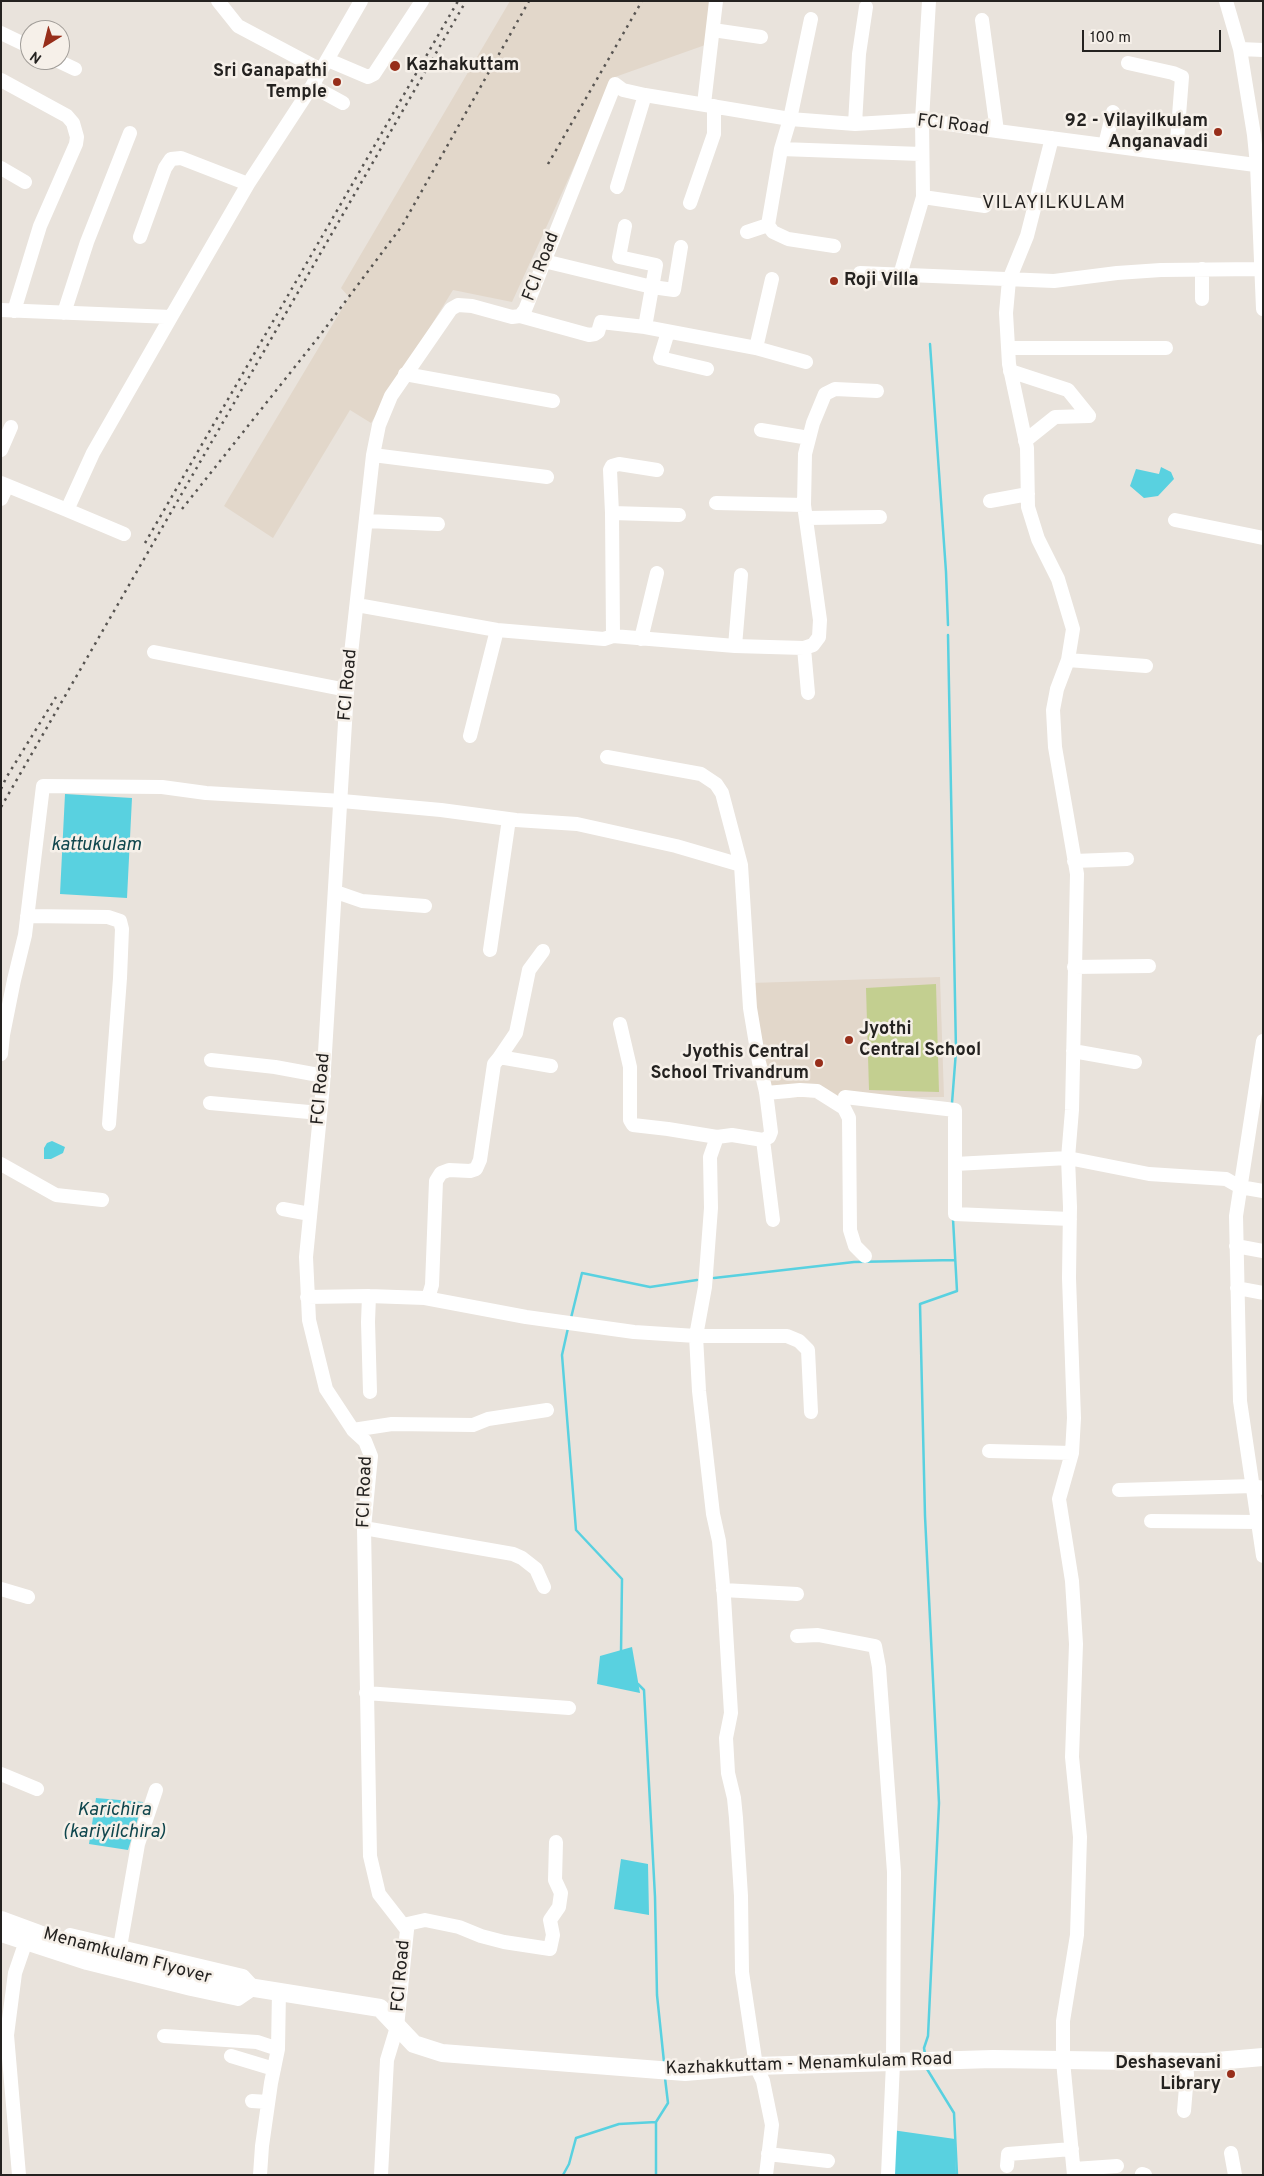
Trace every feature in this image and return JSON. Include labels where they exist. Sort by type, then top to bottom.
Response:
[{"type":"main road","name":"Menamkulam Flyover","points":[[1,1920],[91,1951],[254,1988]]},
{"type":"main road","name":"Kazhakkuttam - Menamkulam Road","points":[[254,1988],[380,2008],[414,2044],[442,2053],[685,2072],[756,2066],[993,2059],[1063,2062],[1186,2062],[1263,2057]]},
{"type":"street","points":[[218,1],[238,26],[325,65],[368,77],[374,74],[422,1]]},
{"type":"street","points":[[66,510],[93,454],[248,184],[325,65],[361,1]]},
{"type":"street","points":[[690,203],[714,134],[709,105],[716,1]]},
{"type":"street","points":[[900,274],[923,197],[922,120],[929,1]]},
{"type":"street","points":[[1226,1],[1240,49],[1260,165],[1260,269],[1263,309]]},
{"type":"street","points":[[855,124],[859,54],[866,7]]},
{"type":"street","points":[[811,19],[790,119],[781,149],[768,225],[773,232],[788,239],[834,246]]},
{"type":"street","points":[[982,20],[997,131]]},
{"type":"street","points":[[713,30],[761,37]]},
{"type":"street","points":[[1,33],[20,42]]},
{"type":"street","points":[[1240,49],[1263,50]]},
{"type":"street","points":[[1128,63],[1173,73],[1182,77],[1176,154]]},
{"type":"street","points":[[70,67],[75,70]]},
{"type":"street","points":[[1,80],[66,116],[73,123],[77,137],[76,144],[40,226],[8,310],[171,317]]},
{"type":"street","name":"FCI Road","points":[[397,2027],[407,1930],[379,1894],[370,1856],[364,1528],[370,1456],[365,1441],[353,1430],[326,1389],[309,1320],[306,1257],[324,1076],[342,801],[347,690],[373,455],[379,426],[391,396],[451,309],[458,305],[472,306],[504,316],[520,316],[525,310],[615,84],[623,90],[645,95],[790,119],[855,124],[922,120],[1260,165]]},
{"type":"street","points":[[312,86],[343,103]]},
{"type":"street","points":[[617,186],[645,95]]},
{"type":"street","points":[[1105,145],[1113,112]]},
{"type":"street","points":[[64,313],[88,242],[130,132]]},
{"type":"street","points":[[1052,138],[1027,236],[1009,280],[1006,313],[1010,371],[1025,441],[1028,506],[1038,539],[1058,579],[1070,618],[1072,641],[1053,710],[1055,747],[1077,874],[1073,1050],[1068,1158],[1069,1278],[1074,1418],[1072,1453],[1060,1499],[1063,1533],[1072,1580],[1075,1622],[1072,1758],[1080,1838],[1077,1935],[1063,2021],[1063,2062],[1074,2172],[1117,2166]]},
{"type":"street","points":[[781,149],[921,154]]},
{"type":"street","points":[[140,236],[165,168],[171,159],[181,158],[248,184]]},
{"type":"street","points":[[1,168],[26,182]]},
{"type":"street","points":[[923,197],[985,206]]},
{"type":"street","points":[[747,232],[768,225]]},
{"type":"street","points":[[625,226],[619,257],[656,265],[645,327]]},
{"type":"street","points":[[544,262],[652,287],[674,290],[681,247]]},
{"type":"street","points":[[860,273],[1054,281],[1117,273],[1202,269],[1260,269]]},
{"type":"street","points":[[1202,269],[1202,299]]},
{"type":"street","points":[[756,348],[772,279]]},
{"type":"street","points":[[520,316],[589,334],[598,332],[600,322],[645,327],[756,348],[806,362]]},
{"type":"street","points":[[668,332],[660,358],[707,369]]},
{"type":"street","points":[[1008,348],[1166,348]]},
{"type":"street","points":[[1010,371],[1068,390],[1089,416],[1055,417],[1025,441]]},
{"type":"street","points":[[405,374],[553,402]]},
{"type":"street","points":[[357,605],[498,630],[604,639],[613,636],[735,646],[809,647],[817,642],[820,632],[806,511],[804,469],[809,438],[820,403],[827,391],[835,389],[877,391]]},
{"type":"street","points":[[1,450],[11,427]]},
{"type":"street","points":[[761,430],[809,438]]},
{"type":"street","points":[[373,455],[547,477]]},
{"type":"street","points":[[613,636],[610,470],[612,466],[619,464],[658,470]]},
{"type":"street","points":[[3,489],[66,510],[124,534]]},
{"type":"street","points":[[990,501],[1028,494]]},
{"type":"street","points":[[716,504],[880,517]]},
{"type":"street","points":[[612,513],[679,515]]},
{"type":"street","points":[[366,520],[438,524]]},
{"type":"street","points":[[1175,520],[1263,538]]},
{"type":"street","points":[[641,639],[657,573]]},
{"type":"street","points":[[735,646],[741,575]]},
{"type":"street","points":[[470,736],[498,630]]},
{"type":"street","points":[[804,648],[808,693]]},
{"type":"street","points":[[154,652],[347,690]]},
{"type":"street","points":[[1068,660],[1146,666]]},
{"type":"street","points":[[607,757],[701,774],[716,784],[726,806],[741,865],[750,1008],[766,1093],[769,1137],[764,1140],[732,1135],[717,1137],[633,1125],[630,1120],[630,1067],[620,1024]]},
{"type":"street","points":[[1,1054],[2,1035],[25,935],[43,786],[162,787],[206,793],[342,801],[441,810],[509,819],[577,824],[676,846],[741,865]]},
{"type":"street","points":[[490,950],[509,819]]},
{"type":"street","points":[[1074,861],[1127,858]]},
{"type":"street","points":[[336,892],[362,901],[425,906]]},
{"type":"street","points":[[27,916],[108,917],[120,921],[122,929],[120,978],[109,1124]]},
{"type":"street","points":[[425,1298],[429,1295],[432,1285],[436,1181],[441,1173],[448,1170],[470,1172],[476,1169],[480,1160],[494,1064],[516,1033],[529,970],[543,951]]},
{"type":"street","points":[[1074,967],[1148,966]]},
{"type":"street","points":[[1263,1041],[1236,1216],[1240,1401],[1258,1487],[1258,1522],[1263,1556]]},
{"type":"street","points":[[1073,1050],[1135,1062]]},
{"type":"street","points":[[499,1058],[551,1066]]},
{"type":"street","points":[[211,1060],[276,1067],[324,1076]]},
{"type":"street","points":[[766,1093],[800,1090],[817,1091],[844,1108],[849,1118],[850,1230],[855,1246],[865,1256]]},
{"type":"street","points":[[845,1097],[955,1110],[955,1214],[1070,1219]]},
{"type":"street","points":[[210,1103],[320,1113]]},
{"type":"street","points":[[717,1137],[710,1156],[711,1208],[707,1267],[696,1336],[700,1400],[723,1590],[731,1713],[726,1738],[728,1773],[734,1798],[741,1896],[742,1972],[756,2066],[763,2081],[772,2125],[766,2175]]},
{"type":"street","points":[[764,1140],[773,1220]]},
{"type":"street","points":[[955,1164],[1068,1158],[1149,1174],[1226,1179],[1240,1187],[1263,1190]]},
{"type":"street","points":[[1,1164],[56,1195],[102,1200]]},
{"type":"street","points":[[283,1209],[310,1214]]},
{"type":"street","points":[[1236,1246],[1263,1251]]},
{"type":"street","points":[[1237,1288],[1263,1293]]},
{"type":"street","points":[[370,1296],[368,1322],[370,1392]]},
{"type":"street","points":[[307,1297],[370,1296],[425,1298],[634,1332],[696,1336],[787,1336],[799,1341],[808,1350],[810,1412]]},
{"type":"street","points":[[353,1430],[392,1424],[473,1426],[488,1419],[547,1410]]},
{"type":"street","points":[[989,1451],[1072,1453]]},
{"type":"street","points":[[1119,1490],[1258,1487]]},
{"type":"street","points":[[1150,1522],[1258,1522]]},
{"type":"street","points":[[364,1528],[513,1554],[522,1558],[536,1569],[544,1587]]},
{"type":"street","points":[[1,1589],[28,1597]]},
{"type":"street","points":[[723,1590],[797,1594]]},
{"type":"street","points":[[797,1636],[818,1636],[875,1646],[879,1667],[894,1872],[893,2063],[888,2175]]},
{"type":"street","points":[[366,1693],[569,1708]]},
{"type":"street","points":[[1,1774],[37,1789]]},
{"type":"street","points":[[120,1947],[138,1844],[156,1790]]},
{"type":"street","points":[[403,1926],[426,1920],[459,1927],[481,1936],[504,1942],[550,1949],[553,1935],[550,1920],[559,1907],[561,1893],[555,1880],[556,1842]]},
{"type":"street","points":[[1,1911],[76,1937],[242,1976],[254,1988],[238,1999],[97,1966],[1,1935]]},
{"type":"street","points":[[18,2174],[5,2067],[7,2035],[5,2017],[15,1973],[25,1944]]},
{"type":"street","points":[[260,2175],[268,2102],[278,2049],[279,1991]]},
{"type":"street","points":[[381,2175],[387,2060],[397,2027]]},
{"type":"street","points":[[164,2036],[258,2042],[278,2049]]},
{"type":"street","points":[[231,2056],[274,2069]]},
{"type":"street","points":[[1184,2110],[1187,2075],[1186,2062]]},
{"type":"street","points":[[252,2101],[268,2102]]},
{"type":"street","points":[[1007,2166],[1008,2154],[1072,2150]]},
{"type":"street","points":[[1231,2153],[1235,2175]]},
{"type":"street","points":[[768,2154],[828,2161]]},
{"type":"shaded area","points":[[510,1],[714,1],[708,44],[615,77],[512,302],[453,290],[371,423],[350,410],[273,538],[224,506],[349,297],[341,288]]},
{"type":"shaded area","name":"Jyothi Central School","points":[[940,977],[944,1097],[763,1098],[751,983]]},
{"type":"green space","points":[[936,984],[939,1092],[869,1090],[866,988]]},
{"type":"water","points":[[1161,467],[1171,472],[1174,479],[1158,496],[1144,498],[1130,486],[1136,469],[1159,474]]},
{"type":"water","name":"kattukulam","points":[[65,794],[132,798],[127,898],[60,894]]},
{"type":"water","points":[[52,1141],[65,1147],[63,1153],[51,1159],[44,1159],[44,1148],[47,1143]]},
{"type":"water","points":[[632,1647],[640,1693],[597,1684],[600,1656]]},
{"type":"water","name":"Karichira (kariyilchira)","points":[[96,1798],[143,1802],[128,1850],[89,1844]]},
{"type":"water","points":[[621,1859],[648,1864],[649,1915],[614,1909]]},
{"type":"water","points":[[892,2130],[955,2139],[956,2175],[892,2175]]},
{"type":"waterway","points":[[930,344],[948,625]]},
{"type":"waterway","points":[[948,635],[956,1051],[952,1103]]},
{"type":"waterway","points":[[925,2054],[924,2048],[928,2036],[939,1803],[925,1516],[920,1304],[957,1291],[953,1219]]},
{"type":"waterway","points":[[714,1278],[854,1262],[955,1260]]},
{"type":"waterway","points":[[571,1318],[582,1273],[650,1287],[697,1280]]},
{"type":"waterway","points":[[568,1328],[562,1355],[576,1530],[622,1579],[621,1653]]},
{"type":"waterway","points":[[638,1684],[644,1690],[655,1897],[657,1995],[664,2062]]},
{"type":"waterway","points":[[927,2069],[954,2113],[957,2175]]},
{"type":"waterway","points":[[656,2122],[668,2103],[665,2078]]},
{"type":"waterway","points":[[563,2175],[569,2164],[576,2138],[619,2124],[656,2122],[656,2175]]},
{"type":"railway","points":[[145,543],[458,1]]},
{"type":"railway","points":[[1,807],[466,1]]},
{"type":"railway","points":[[182,509],[321,334],[402,226],[529,1]]},
{"type":"railway","points":[[548,164],[642,1]]},
{"type":"railway","points":[[1,789],[56,697]]},
{"type":"place","name":"Kazhakuttam","points":[[395,66]]},
{"type":"place","name":"Sri Ganapathi Temple","points":[[337,82]]},
{"type":"place","name":"92 - Vilayilkulam Anganavadi","points":[[1218,132]]},
{"type":"place","name":"Roji Villa","points":[[834,281]]},
{"type":"place","name":"Jyothi Central School","points":[[849,1040]]},
{"type":"place","name":"Jyothis Central School Trivandrum","points":[[819,1063]]},
{"type":"place","name":"Deshasevani Library","points":[[1231,2074]]},
{"type":"district","name":"VILAYILKULAM","points":[[1054,204]]}]
